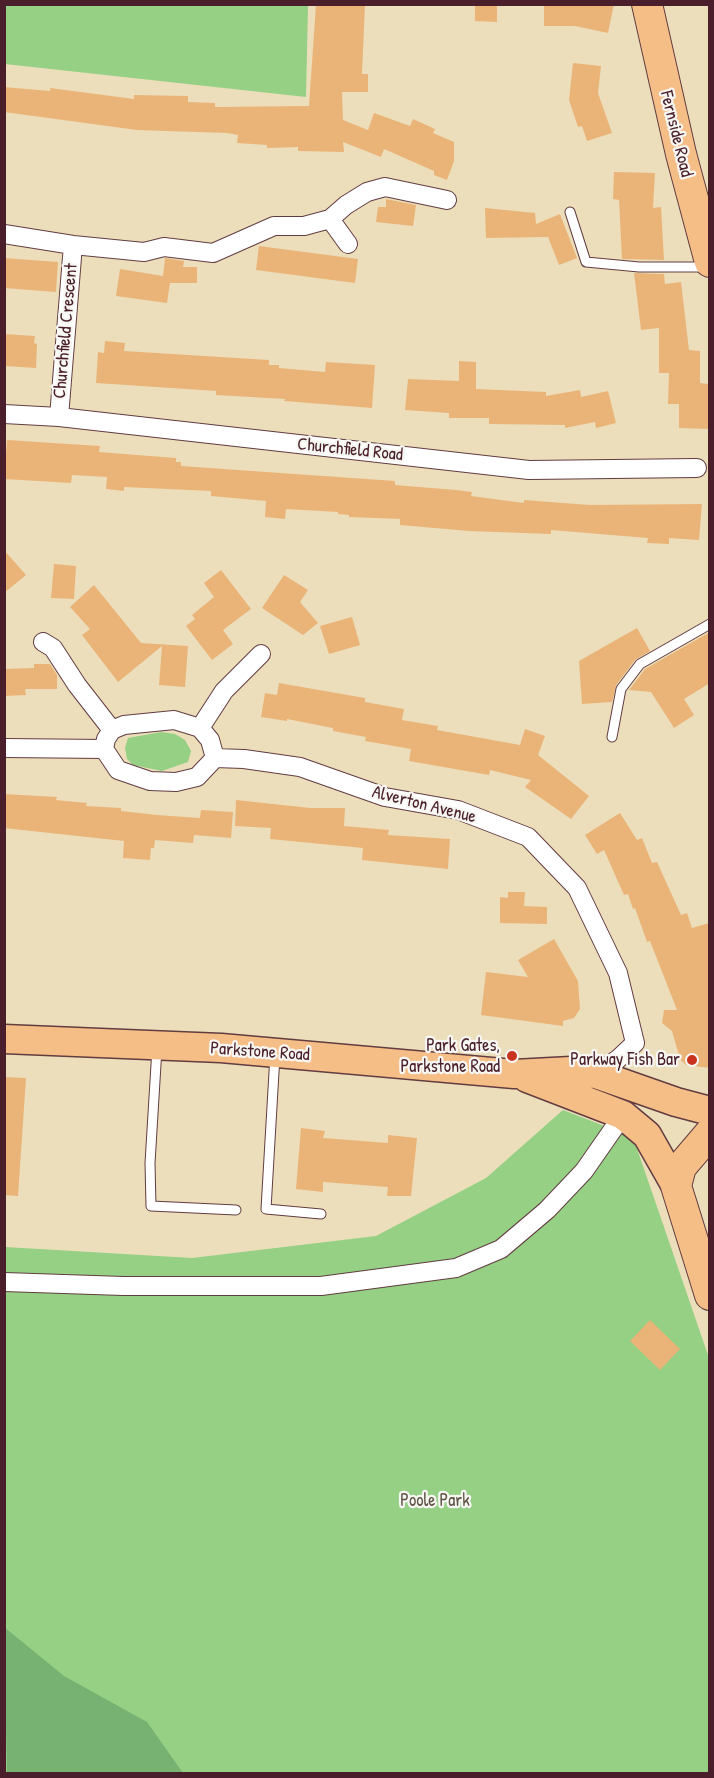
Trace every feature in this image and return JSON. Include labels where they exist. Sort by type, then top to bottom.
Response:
[{"type":"highway","name":"Fernside Road","points":[[647,4],[681,154],[710,262]]},
{"type":"highway","points":[[700,1144],[681,1167],[676,1186],[710,1295]]},
{"type":"main road","name":"Parkstone Road","points":[[4,1038],[275,1053],[514,1074],[571,1071],[596,1074],[676,1102],[710,1111]]},
{"type":"main road","name":"Parkstone Road","points":[[514,1074],[623,1115],[647,1135],[676,1186]]},
{"type":"street","name":"Churchfield Crescent","points":[[4,234],[73,245],[144,252],[164,247],[213,253],[274,226],[304,226],[330,219],[346,205],[367,192],[385,187],[447,200]]},
{"type":"street","points":[[330,219],[348,244]]},
{"type":"street","name":"Churchfield Crescent","points":[[59,417],[73,245]]},
{"type":"street","name":"Churchfield Road","points":[[4,414],[59,417],[529,470],[697,468]]},
{"type":"street","points":[[43,642],[53,648],[77,685],[112,730]]},
{"type":"street","points":[[200,728],[224,691],[261,654]]},
{"type":"street","points":[[174,720],[200,728],[210,740],[215,758],[197,777],[176,782],[150,781],[118,770],[104,749],[106,739],[112,730],[124,725],[174,720]]},
{"type":"street","points":[[4,748],[104,749]]},
{"type":"street","name":"Alverton Avenue","points":[[215,758],[244,759],[300,767],[385,797],[459,810],[528,837],[577,888],[618,973],[635,1043],[618,1059],[596,1074]]},
{"type":"street","points":[[4,1282],[123,1286],[321,1286],[456,1268],[501,1249],[547,1210],[584,1171],[623,1115]]},
{"type":"lane","points":[[570,212],[586,262],[639,267],[710,267]]},
{"type":"lane","points":[[612,737],[621,689],[640,664],[710,624]]},
{"type":"lane","points":[[158,1046],[150,1163],[151,1206],[236,1209]]},
{"type":"lane","points":[[275,1053],[266,1209],[321,1214]]},
{"type":"green space","points":[[5,4],[308,5],[306,97],[5,64]]},
{"type":"green space","points":[[161,732],[175,734],[185,740],[191,751],[188,762],[162,771],[133,765],[127,759],[125,748],[128,738]]},
{"type":"green space","name":"Poole Park","points":[[563,1110],[633,1137],[709,1358],[709,1773],[5,1773],[5,1247],[192,1258],[376,1236],[486,1178]]},
{"type":"green space","points":[[4,1627],[64,1676],[147,1722],[183,1773],[7,1773]]},
{"type":"building","points":[[316,4],[365,4],[362,74],[368,74],[368,92],[342,92],[343,120],[368,130],[374,113],[410,126],[413,119],[435,129],[433,133],[454,142],[454,161],[447,180],[434,175],[434,171],[384,149],[381,157],[343,142],[344,152],[298,151],[298,147],[267,148],[267,145],[237,143],[238,135],[227,133],[137,130],[4,112],[4,87],[50,91],[50,88],[134,99],[134,95],[188,96],[188,102],[215,103],[215,107],[309,106]]},
{"type":"building","points":[[475,4],[497,4],[497,22],[475,21]]},
{"type":"building","points":[[544,4],[614,4],[608,33],[575,26],[544,26]]},
{"type":"building","points":[[573,63],[601,66],[598,93],[612,133],[587,141],[582,126],[578,127],[569,100]]},
{"type":"building","points":[[614,172],[655,173],[653,208],[661,207],[664,260],[622,259],[619,200],[613,199]]},
{"type":"building","points":[[386,199],[416,205],[413,226],[376,222],[378,207],[386,207]]},
{"type":"building","points":[[485,208],[535,213],[536,224],[560,214],[577,258],[559,265],[548,237],[486,238]]},
{"type":"building","points":[[259,246],[358,259],[355,283],[256,270]]},
{"type":"building","points":[[4,258],[58,262],[56,292],[4,288]]},
{"type":"building","points":[[165,258],[184,261],[183,267],[197,267],[197,283],[170,283],[167,303],[116,296],[120,269],[163,276]]},
{"type":"building","points":[[634,273],[664,274],[665,284],[681,282],[689,350],[700,351],[700,383],[708,384],[709,429],[679,428],[679,404],[668,404],[669,373],[659,373],[659,328],[641,330]]},
{"type":"building","points":[[4,334],[35,336],[36,368],[4,366]]},
{"type":"building","points":[[105,341],[125,343],[124,351],[269,360],[269,365],[279,365],[279,368],[325,372],[326,362],[375,365],[372,408],[216,395],[216,391],[96,383],[98,352],[104,353]]},
{"type":"building","points":[[459,361],[476,362],[476,389],[546,392],[546,396],[580,390],[581,397],[608,391],[616,423],[596,428],[595,422],[565,428],[565,425],[489,424],[489,418],[449,418],[449,413],[405,410],[408,379],[459,381]]},
{"type":"building","points":[[7,440],[100,446],[99,452],[176,458],[176,462],[181,462],[181,466],[395,481],[395,485],[472,492],[471,496],[524,503],[524,500],[590,505],[702,504],[699,540],[669,538],[669,544],[647,543],[648,538],[551,530],[551,534],[469,531],[400,525],[400,519],[349,517],[349,515],[338,514],[338,512],[286,509],[285,519],[265,517],[266,501],[211,496],[211,491],[124,487],[124,491],[106,489],[107,477],[72,475],[71,483],[4,479]]},
{"type":"building","points":[[4,550],[26,575],[4,593]]},
{"type":"building","points":[[54,564],[76,566],[74,599],[51,598]]},
{"type":"building","points":[[221,570],[251,609],[223,630],[233,644],[212,660],[186,626],[195,619],[192,615],[214,597],[204,583]]},
{"type":"building","points":[[284,575],[308,590],[300,602],[318,623],[303,635],[262,608]]},
{"type":"building","points":[[94,585],[141,643],[188,646],[185,687],[159,685],[162,646],[118,682],[82,635],[90,629],[70,607]]},
{"type":"building","points":[[352,617],[360,645],[329,654],[320,626]]},
{"type":"building","points":[[637,628],[650,651],[635,660],[616,685],[612,702],[582,704],[579,661]]},
{"type":"building","points":[[710,632],[710,683],[684,699],[694,715],[674,728],[651,692],[629,690],[645,669]]},
{"type":"building","points":[[34,664],[50,664],[57,675],[57,689],[25,689],[26,695],[4,696],[4,669],[34,668]]},
{"type":"building","points":[[279,683],[365,698],[365,702],[404,709],[402,720],[438,726],[437,730],[520,745],[525,729],[545,736],[538,755],[589,796],[571,819],[525,787],[531,780],[490,770],[489,775],[409,761],[411,749],[365,741],[366,737],[333,731],[333,728],[287,719],[287,721],[261,717],[265,693],[277,695]]},
{"type":"building","points":[[4,794],[57,797],[56,800],[87,803],[86,806],[121,808],[121,811],[157,815],[200,818],[201,810],[233,812],[231,838],[194,835],[193,843],[155,840],[154,848],[151,848],[150,860],[123,858],[124,841],[4,828]]},
{"type":"building","points":[[236,800],[310,808],[345,808],[344,826],[389,830],[388,835],[450,839],[448,869],[362,860],[363,848],[270,839],[271,828],[235,826]]},
{"type":"building","points":[[620,813],[637,840],[642,838],[652,863],[657,862],[681,915],[687,913],[692,928],[709,923],[710,1068],[686,1065],[680,1059],[672,1031],[662,1023],[664,1010],[677,1010],[650,941],[647,942],[635,908],[633,909],[628,894],[624,895],[604,850],[597,854],[585,835]]},
{"type":"building","points":[[508,892],[525,892],[524,906],[547,907],[547,924],[500,923],[500,897],[508,898]]},
{"type":"building","points":[[554,939],[578,981],[580,1009],[574,1018],[563,1021],[563,1026],[481,1015],[486,972],[528,977],[518,960]]},
{"type":"building","points":[[4,1077],[26,1078],[18,1196],[4,1195]]},
{"type":"building","points":[[301,1128],[325,1131],[323,1138],[388,1143],[388,1135],[417,1138],[411,1196],[387,1196],[388,1187],[323,1182],[323,1192],[296,1189]]},
{"type":"building","points":[[650,1320],[680,1349],[660,1370],[630,1341]]},
{"type":"place","name":"Park Gates, Parkstone Road","points":[[512,1056]]},
{"type":"place","name":"Parkway Fish Bar","points":[[692,1060]]}]
